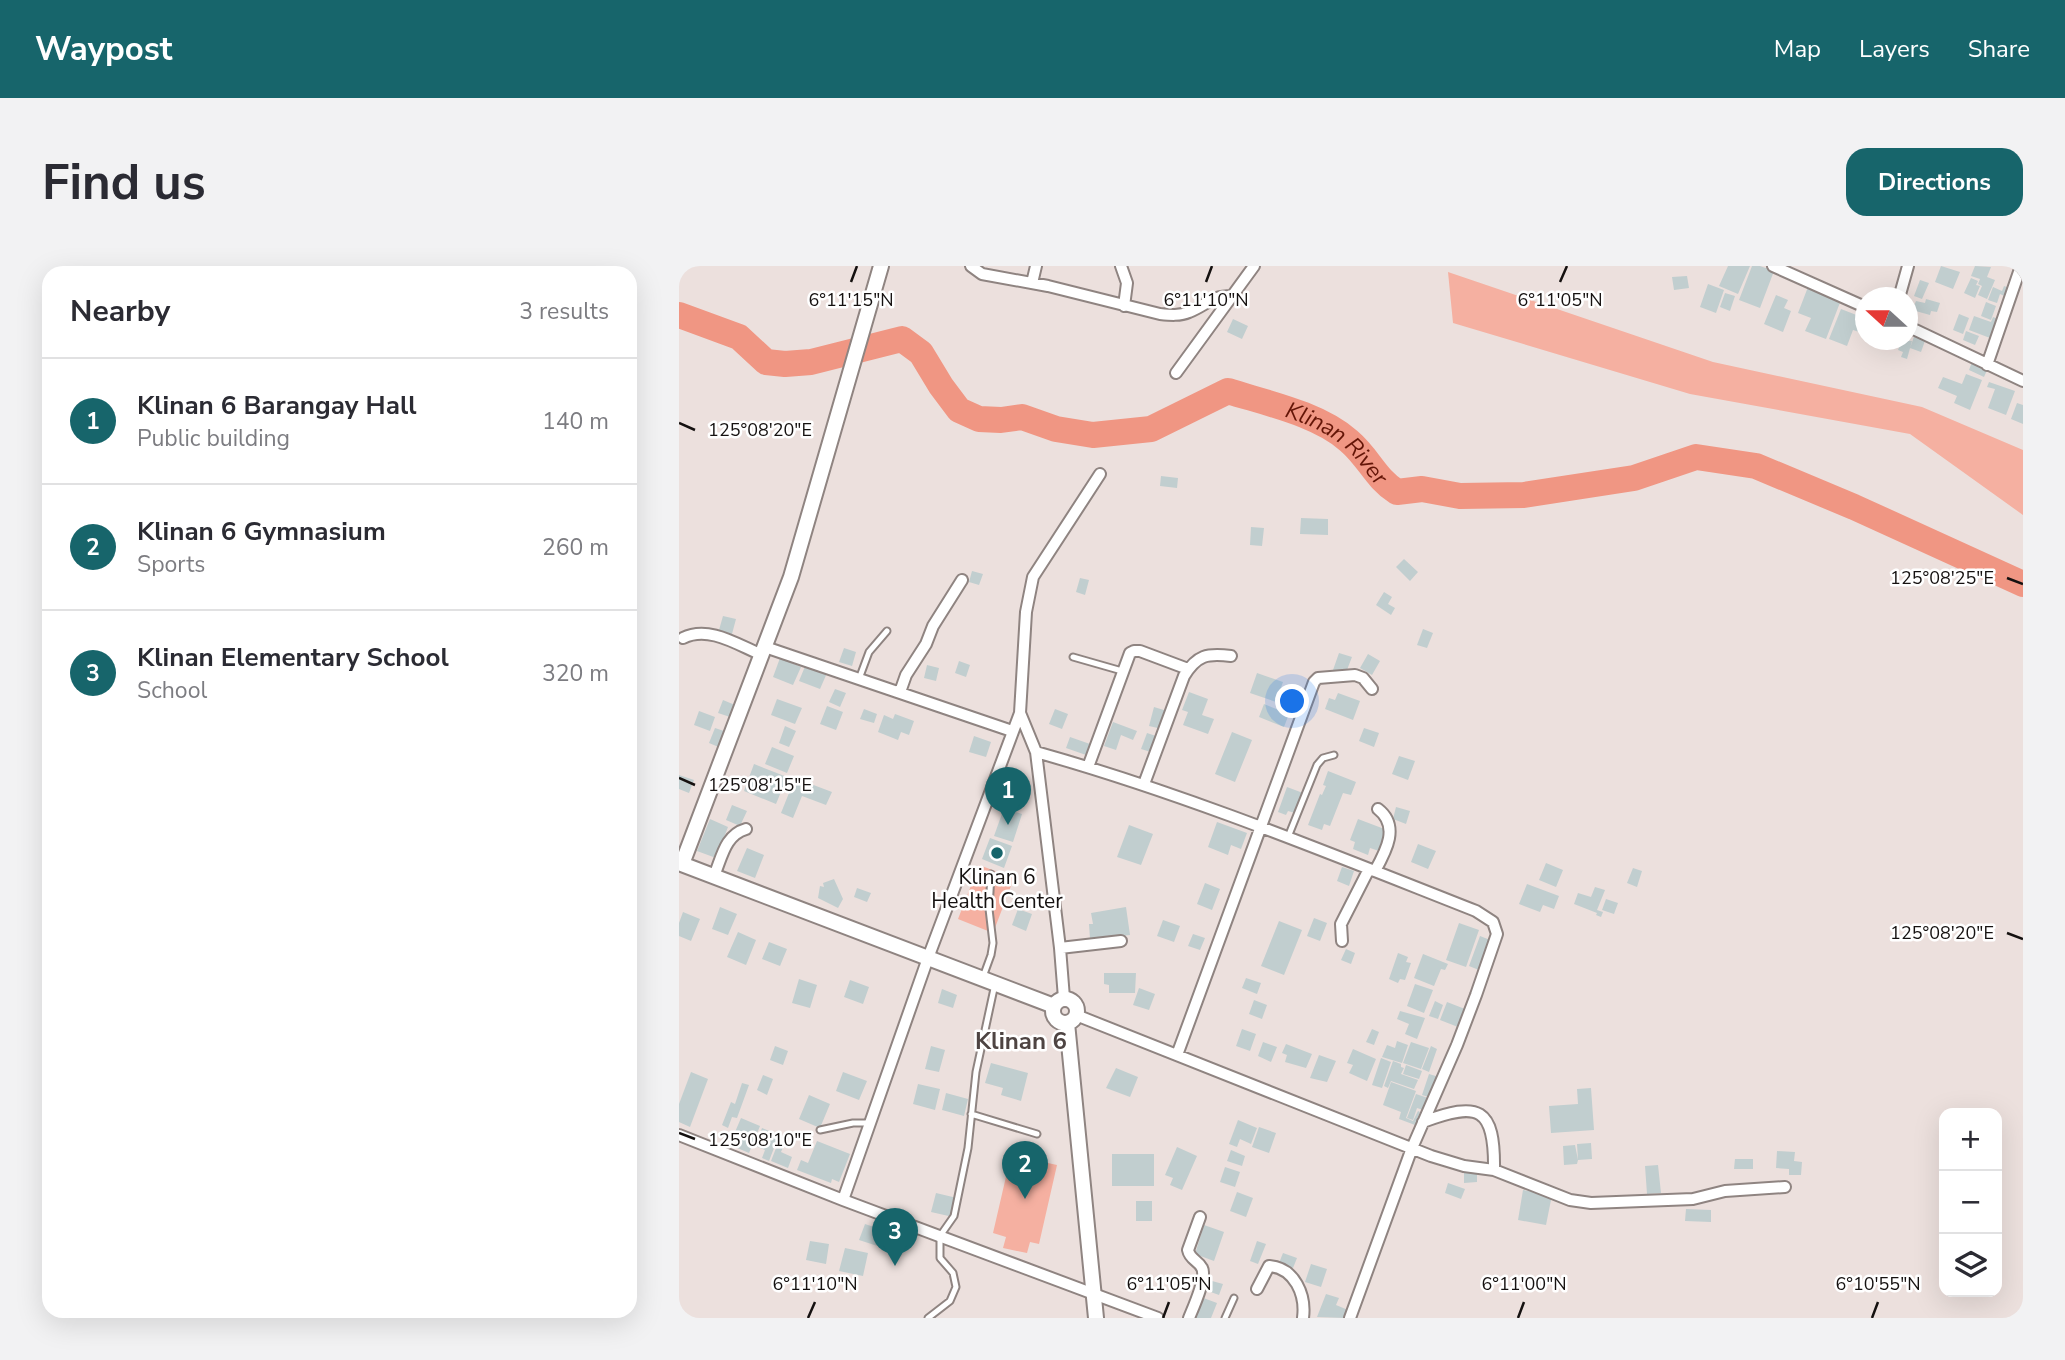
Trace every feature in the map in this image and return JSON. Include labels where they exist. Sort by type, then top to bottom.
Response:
[{"type":"street","points":[[881,266],[791,577],[680,866],[714,876],[989,981],[1059,1002],[1075,1003],[1071,1019],[1095,1318]]},
{"type":"street","points":[[971,266],[982,274],[1032,283],[1160,314],[1191,312],[1218,296],[1232,296]]},
{"type":"street","points":[[1032,283],[1037,266]]},
{"type":"street","points":[[1121,266],[1127,283],[1124,306]]},
{"type":"street","points":[[1176,373],[1254,266]]},
{"type":"street","points":[[1773,266],[1855,303]]},
{"type":"street","points":[[1902,287],[1908,266]]},
{"type":"street","points":[[1987,365],[2021,266]]},
{"type":"street","points":[[1918,331],[2023,381]]},
{"type":"street","points":[[843,1200],[928,958],[1020,713],[1026,612],[1033,577],[1041,560],[1100,474]]},
{"type":"street","points":[[899,692],[933,626],[962,580]]},
{"type":"street","points":[[683,638],[691,634],[706,633],[859,679],[1012,731]]},
{"type":"street","points":[[1088,767],[1129,653],[1134,650],[1188,669]]},
{"type":"street","points":[[1144,784],[1188,669],[1192,664],[1212,654],[1231,656]]},
{"type":"street","points":[[1177,1055],[1314,682],[1318,678],[1355,675],[1363,678],[1372,690]]},
{"type":"street","points":[[1020,713],[1031,734],[1036,752],[1060,948],[1059,1002],[1055,1018],[1071,1019],[1177,1055],[1449,1162],[1494,1170],[1570,1200],[1591,1203],[1693,1199],[1725,1191],[1785,1187]]},
{"type":"street","points":[[1036,752],[1144,784],[1288,837],[1476,911],[1490,918],[1496,927],[1497,934],[1471,1007],[1412,1148],[1350,1318]]},
{"type":"street","points":[[1342,941],[1341,924],[1391,832],[1389,821],[1378,809]]},
{"type":"street","points":[[714,876],[729,840],[736,832],[746,829]]},
{"type":"street","points":[[1060,948],[1121,941]]},
{"type":"street","points":[[1423,1122],[1457,1110],[1477,1112],[1483,1116],[1493,1137],[1494,1170]]},
{"type":"street","points":[[679,1135],[843,1200],[1158,1318]]},
{"type":"street","points":[[1189,1318],[1203,1278],[1202,1268],[1189,1256],[1188,1250],[1200,1217]]},
{"type":"street","points":[[1257,1289],[1269,1266],[1286,1271],[1301,1290],[1305,1301],[1303,1318]]},
{"type":"lane","points":[[859,679],[869,652],[887,631]]},
{"type":"lane","points":[[1073,657],[1122,671]]},
{"type":"lane","points":[[1288,837],[1317,765],[1323,758],[1334,755]]},
{"type":"lane","points":[[928,1318],[950,1301],[956,1287],[953,1273],[940,1258],[940,1236],[954,1216],[968,1148],[993,943],[989,909],[991,874]]},
{"type":"lane","points":[[971,1114],[1037,1134]]},
{"type":"lane","points":[[820,1130],[870,1123]]},
{"type":"lane","points":[[1225,1318],[1234,1297]]},
{"type":"shaded area","points":[[1448,272],[1713,362],[1922,407],[2023,450],[2023,515],[1910,434],[1690,394],[1453,323]]},
{"type":"shaded area","points":[[979,865],[1014,878],[993,933],[958,919]]},
{"type":"shaded area","points":[[1011,1155],[1057,1165],[1039,1244],[1030,1242],[1027,1253],[1003,1248],[1006,1237],[993,1233]]},
{"type":"building","points":[[1728,266],[1750,266],[1738,294],[1719,286]]},
{"type":"building","points":[[1752,266],[1774,271],[1760,308],[1739,300]]},
{"type":"building","points":[[1941,266],[1960,272],[1953,289],[1935,282]]},
{"type":"building","points":[[1975,266],[1991,267],[1987,277],[1995,280],[1987,299],[1978,295],[1982,286],[1978,284],[1980,279],[1971,276]]},
{"type":"building","points":[[1687,276],[1689,288],[1674,290],[1672,277]]},
{"type":"building","points":[[1971,278],[1978,281],[1976,285],[1980,286],[1975,298],[1964,293]]},
{"type":"building","points":[[1920,280],[1929,283],[1922,299],[1918,298]]},
{"type":"building","points":[[1708,284],[1724,290],[1716,313],[1700,307]]},
{"type":"building","points":[[2004,286],[2012,289],[2009,298],[2000,294],[1997,303],[1988,300],[1993,287],[2002,291]]},
{"type":"building","points":[[1808,287],[1841,300],[1826,339],[1805,331],[1811,318],[1798,313]]},
{"type":"building","points":[[1725,293],[1735,296],[1730,311],[1720,307]]},
{"type":"building","points":[[1776,295],[1788,300],[1784,308],[1791,311],[1783,332],[1764,324]]},
{"type":"building","points":[[1926,299],[1940,303],[1937,312],[1931,311],[1930,315],[1918,312],[1918,301],[1925,303]]},
{"type":"building","points":[[1986,302],[1996,306],[1991,320],[1981,316]]},
{"type":"building","points":[[1841,309],[1855,314],[1855,331],[1847,346],[1829,339]]},
{"type":"building","points":[[1959,314],[1969,318],[1963,334],[1953,330]]},
{"type":"building","points":[[1974,316],[1991,322],[1993,317],[1998,319],[1990,338],[1969,330]]},
{"type":"building","points":[[1233,319],[1248,326],[1242,339],[1227,332]]},
{"type":"building","points":[[1966,331],[1979,336],[1975,345],[1963,340]]},
{"type":"building","points":[[1918,335],[1926,338],[1921,352],[1916,350],[1918,350]]},
{"type":"building","points":[[1898,350],[1910,350],[1907,359],[1901,357],[1903,352]]},
{"type":"building","points":[[1972,362],[1988,368],[1984,377],[1969,370]]},
{"type":"building","points":[[1966,374],[1982,380],[1970,410],[1954,403],[1957,396],[1938,388],[1943,377],[1962,384]]},
{"type":"building","points":[[1989,382],[2015,391],[2006,415],[1988,408],[1995,389],[1987,387]]},
{"type":"building","points":[[2017,403],[2023,405],[2023,424],[2011,419]]},
{"type":"building","points":[[1161,476],[1178,478],[1177,488],[1160,486]]},
{"type":"building","points":[[1301,518],[1328,519],[1328,535],[1300,534]]},
{"type":"building","points":[[1251,527],[1264,528],[1262,546],[1250,545]]},
{"type":"building","points":[[1404,559],[1418,572],[1410,581],[1396,567]]},
{"type":"building","points":[[972,571],[983,574],[979,585],[969,582]]},
{"type":"building","points":[[1080,578],[1089,580],[1085,595],[1076,592]]},
{"type":"building","points":[[1384,592],[1392,597],[1388,604],[1395,608],[1391,615],[1376,605]]},
{"type":"building","points":[[723,616],[736,619],[732,634],[719,630]]},
{"type":"building","points":[[1423,629],[1433,633],[1427,648],[1417,645]]},
{"type":"building","points":[[844,648],[856,652],[852,666],[839,662]]},
{"type":"building","points":[[1339,653],[1352,657],[1345,675],[1333,670]]},
{"type":"building","points":[[1368,654],[1380,661],[1372,675],[1360,668]]},
{"type":"building","points":[[780,658],[801,667],[793,685],[773,677]]},
{"type":"building","points":[[959,661],[970,665],[966,677],[955,673]]},
{"type":"building","points":[[806,664],[827,673],[820,689],[799,681]]},
{"type":"building","points":[[927,665],[939,668],[936,681],[924,678]]},
{"type":"building","points":[[1257,673],[1283,682],[1276,702],[1250,693]]},
{"type":"building","points":[[835,689],[846,693],[840,707],[829,702]]},
{"type":"building","points":[[1189,692],[1208,699],[1202,715],[1214,719],[1208,734],[1183,725],[1188,712],[1182,710]]},
{"type":"building","points":[[1338,693],[1360,701],[1353,720],[1325,709],[1329,698],[1335,700]]},
{"type":"building","points":[[777,699],[802,708],[795,724],[771,715]]},
{"type":"building","points":[[723,700],[735,705],[730,717],[718,713]]},
{"type":"building","points":[[1264,704],[1289,714],[1284,727],[1259,717]]},
{"type":"building","points":[[827,706],[843,712],[836,730],[820,724]]},
{"type":"building","points":[[1154,707],[1167,711],[1162,729],[1149,726]]},
{"type":"building","points":[[864,709],[877,714],[874,723],[860,719]]},
{"type":"building","points":[[1055,709],[1068,714],[1062,729],[1049,724]]},
{"type":"building","points":[[699,711],[715,717],[710,731],[694,725]]},
{"type":"building","points":[[895,714],[914,721],[909,735],[901,732],[898,740],[878,732],[884,715],[893,719]]},
{"type":"building","points":[[1113,722],[1137,731],[1133,740],[1121,735],[1116,750],[1104,746]]},
{"type":"building","points":[[785,726],[796,731],[789,747],[779,743]]},
{"type":"building","points":[[715,728],[727,732],[721,748],[709,743]]},
{"type":"building","points":[[1364,728],[1379,733],[1374,747],[1359,741]]},
{"type":"building","points":[[1232,732],[1252,740],[1235,782],[1215,774]]},
{"type":"building","points":[[1147,733],[1159,737],[1154,753],[1141,749]]},
{"type":"building","points":[[974,736],[991,742],[986,757],[969,752]]},
{"type":"building","points":[[1070,737],[1090,744],[1086,755],[1066,748]]},
{"type":"building","points":[[772,747],[794,756],[787,773],[765,764]]},
{"type":"building","points":[[1399,756],[1415,761],[1408,780],[1392,774]]},
{"type":"building","points":[[754,764],[787,777],[776,804],[744,791]]},
{"type":"building","points":[[1328,771],[1356,782],[1351,795],[1343,793],[1330,826],[1324,824],[1322,830],[1308,825],[1326,786],[1323,785]]},
{"type":"building","points":[[679,775],[694,780],[689,793],[679,789]]},
{"type":"building","points":[[795,778],[832,792],[826,805],[802,796],[793,818],[781,813]]},
{"type":"building","points":[[1287,787],[1303,793],[1295,813],[1288,811],[1286,815],[1278,812]]},
{"type":"building","points":[[732,805],[747,811],[740,826],[726,820]]},
{"type":"building","points":[[1396,807],[1410,811],[1406,824],[1393,819]]},
{"type":"building","points":[[1004,808],[1022,814],[1013,842],[994,836]]},
{"type":"building","points":[[710,819],[728,827],[716,858],[697,851]]},
{"type":"building","points":[[1358,819],[1387,830],[1379,851],[1370,848],[1368,855],[1353,849],[1355,842],[1350,840]]},
{"type":"building","points":[[1217,822],[1247,833],[1241,849],[1231,845],[1228,855],[1208,847]]},
{"type":"building","points":[[1129,825],[1153,834],[1141,865],[1117,857]]},
{"type":"building","name":"Klinan 6 Health Center","points":[[990,838],[1012,846],[1004,868],[982,859]]},
{"type":"building","points":[[1418,844],[1436,851],[1428,869],[1411,862]]},
{"type":"building","points":[[747,848],[764,855],[755,878],[737,871]]},
{"type":"building","points":[[1546,863],[1563,870],[1556,887],[1539,880]]},
{"type":"building","points":[[1342,867],[1354,871],[1349,886],[1337,881]]},
{"type":"building","points":[[1633,868],[1642,871],[1637,887],[1627,883]]},
{"type":"building","points":[[834,879],[843,899],[838,908],[818,898],[820,886],[824,887],[823,883]]},
{"type":"building","points":[[1205,883],[1220,889],[1212,910],[1197,904]]},
{"type":"building","points":[[1527,884],[1559,896],[1554,909],[1543,905],[1540,912],[1519,904]]},
{"type":"building","points":[[1595,887],[1605,890],[1597,910],[1603,912],[1601,917],[1574,904],[1578,893],[1591,897]]},
{"type":"building","points":[[857,888],[871,893],[867,902],[854,897]]},
{"type":"building","points":[[1606,899],[1618,903],[1614,914],[1602,910]]},
{"type":"building","points":[[720,907],[737,914],[728,935],[712,929]]},
{"type":"building","points":[[1126,907],[1130,935],[1090,939],[1089,924],[1093,924],[1091,913]]},
{"type":"building","points":[[1018,909],[1032,914],[1026,931],[1012,925]]},
{"type":"building","points":[[683,912],[700,919],[691,941],[679,936],[679,923]]},
{"type":"building","points":[[1314,918],[1327,923],[1320,941],[1307,936]]},
{"type":"building","points":[[1163,920],[1180,926],[1174,942],[1157,936]]},
{"type":"building","points":[[1279,921],[1302,930],[1284,975],[1261,966]]},
{"type":"building","points":[[1459,923],[1479,930],[1466,967],[1446,960]]},
{"type":"building","points":[[738,932],[756,940],[746,965],[727,957]]},
{"type":"building","points":[[1193,934],[1205,938],[1200,950],[1188,946]]},
{"type":"building","points":[[1480,936],[1490,940],[1479,970],[1469,966]]},
{"type":"building","points":[[769,942],[787,949],[780,966],[762,959]]},
{"type":"building","points":[[1346,949],[1355,953],[1351,964],[1341,960]]},
{"type":"building","points":[[1398,953],[1408,957],[1406,962],[1411,963],[1405,980],[1400,979],[1398,983],[1389,979]]},
{"type":"building","points":[[1423,954],[1448,964],[1445,970],[1441,969],[1434,986],[1414,978]]},
{"type":"building","points":[[1104,973],[1136,973],[1135,993],[1109,993],[1109,985],[1104,984]]},
{"type":"building","points":[[1246,978],[1261,983],[1257,994],[1242,988]]},
{"type":"building","points":[[799,979],[817,985],[810,1008],[792,1003]]},
{"type":"building","points":[[850,980],[869,987],[863,1004],[844,997]]},
{"type":"building","points":[[1415,984],[1433,990],[1424,1013],[1407,1006]]},
{"type":"building","points":[[1139,988],[1155,994],[1149,1010],[1133,1005]]},
{"type":"building","points":[[942,989],[957,995],[953,1008],[938,1003]]},
{"type":"building","points":[[1254,1000],[1267,1005],[1262,1019],[1249,1014]]},
{"type":"building","points":[[1435,1001],[1443,1005],[1438,1019],[1429,1016]]},
{"type":"building","points":[[1447,1002],[1465,1009],[1458,1027],[1440,1020]]},
{"type":"building","points":[[1400,1011],[1425,1018],[1417,1039],[1405,1034],[1409,1024],[1397,1019]]},
{"type":"building","points":[[1242,1029],[1256,1034],[1250,1051],[1236,1046]]},
{"type":"building","points":[[1372,1029],[1379,1032],[1374,1045],[1366,1042]]},
{"type":"building","points":[[1397,1041],[1408,1045],[1402,1063],[1382,1057],[1387,1045],[1395,1048]]},
{"type":"building","points":[[1263,1042],[1277,1047],[1271,1062],[1258,1056]]},
{"type":"building","points":[[1411,1042],[1429,1048],[1421,1069],[1403,1063]]},
{"type":"building","points":[[1286,1044],[1312,1054],[1306,1068],[1285,1062],[1287,1055],[1282,1053]]},
{"type":"building","points":[[775,1046],[788,1051],[783,1065],[770,1060]]},
{"type":"building","points":[[931,1046],[945,1050],[939,1072],[925,1069]]},
{"type":"building","points":[[1431,1046],[1437,1049],[1429,1072],[1422,1069]]},
{"type":"building","points":[[1353,1049],[1376,1059],[1367,1081],[1349,1073],[1353,1065],[1347,1063]]},
{"type":"building","points":[[1319,1055],[1336,1061],[1327,1082],[1310,1078]]},
{"type":"building","points":[[1381,1058],[1391,1062],[1382,1088],[1372,1085]]},
{"type":"building","points":[[1393,1061],[1404,1068],[1401,1074],[1418,1080],[1414,1089],[1391,1081],[1388,1088],[1384,1086]]},
{"type":"building","points":[[991,1063],[1028,1073],[1021,1101],[1001,1095],[1003,1088],[985,1083]]},
{"type":"building","points":[[1406,1065],[1422,1071],[1419,1079],[1403,1074]]},
{"type":"building","points":[[1116,1068],[1138,1077],[1130,1097],[1106,1088]]},
{"type":"building","points":[[691,1072],[708,1079],[690,1127],[679,1122],[679,1104]]},
{"type":"building","points":[[843,1072],[867,1081],[859,1100],[836,1091]]},
{"type":"building","points":[[1429,1074],[1439,1077],[1432,1098],[1422,1095]]},
{"type":"building","points":[[763,1075],[773,1079],[767,1095],[757,1090]]},
{"type":"building","points":[[1391,1082],[1416,1091],[1406,1118],[1413,1121],[1418,1111],[1420,1112],[1415,1125],[1399,1119],[1401,1112],[1383,1105]]},
{"type":"building","points":[[742,1083],[749,1085],[737,1118],[732,1117],[728,1128],[722,1125],[731,1102],[735,1104]]},
{"type":"building","points":[[918,1084],[940,1089],[935,1110],[913,1104]]},
{"type":"building","points":[[1591,1088],[1594,1130],[1551,1133],[1549,1106],[1578,1104],[1577,1089]]},
{"type":"building","points":[[946,1093],[968,1099],[964,1116],[942,1110]]},
{"type":"building","points":[[1416,1094],[1431,1099],[1426,1111],[1417,1108],[1413,1120],[1407,1118]]},
{"type":"building","points":[[809,1095],[830,1104],[820,1128],[799,1119]]},
{"type":"building","points":[[741,1118],[760,1126],[749,1153],[735,1147],[738,1142],[732,1139]]},
{"type":"building","points":[[1238,1120],[1257,1128],[1251,1144],[1240,1139],[1237,1147],[1229,1144]]},
{"type":"building","points":[[1259,1127],[1276,1133],[1269,1153],[1252,1147]]},
{"type":"building","points":[[762,1128],[779,1135],[769,1161],[762,1158],[765,1150],[755,1146]]},
{"type":"building","points":[[817,1141],[850,1154],[839,1182],[832,1179],[831,1183],[797,1170],[801,1160],[808,1163]]},
{"type":"building","points":[[778,1143],[784,1145],[781,1152],[792,1157],[788,1168],[771,1161]]},
{"type":"building","points":[[1591,1143],[1592,1159],[1578,1160],[1577,1144]]},
{"type":"building","points":[[1575,1145],[1577,1164],[1564,1165],[1563,1146]]},
{"type":"building","points":[[1177,1147],[1197,1156],[1182,1190],[1170,1185],[1173,1178],[1165,1175]]},
{"type":"building","points":[[1231,1150],[1245,1156],[1242,1166],[1227,1161]]},
{"type":"building","points":[[1777,1151],[1795,1152],[1794,1161],[1802,1162],[1801,1175],[1789,1175],[1789,1169],[1776,1168]]},
{"type":"building","points":[[1112,1154],[1154,1154],[1154,1186],[1112,1186]]},
{"type":"building","points":[[1735,1159],[1753,1159],[1753,1169],[1734,1169]]},
{"type":"building","points":[[1658,1165],[1661,1193],[1647,1194],[1645,1166]]},
{"type":"building","points":[[1225,1167],[1240,1172],[1235,1187],[1220,1182]]},
{"type":"building","points":[[1477,1169],[1477,1182],[1464,1183],[1464,1170]]},
{"type":"building","points":[[1448,1183],[1465,1189],[1461,1199],[1445,1193]]},
{"type":"building","points":[[1523,1190],[1552,1195],[1546,1225],[1518,1220]]},
{"type":"building","points":[[1237,1192],[1253,1198],[1246,1217],[1230,1211]]},
{"type":"building","points":[[936,1193],[957,1198],[953,1217],[931,1212]]},
{"type":"building","points":[[1136,1201],[1152,1201],[1152,1221],[1136,1221]]},
{"type":"building","points":[[1686,1209],[1711,1210],[1711,1222],[1685,1221]]},
{"type":"building","points":[[865,1224],[904,1237],[899,1253],[859,1240]]},
{"type":"building","points":[[1204,1225],[1224,1232],[1214,1261],[1195,1254]]},
{"type":"building","points":[[810,1241],[829,1244],[826,1264],[806,1260]]},
{"type":"building","points":[[1257,1241],[1266,1244],[1258,1264],[1250,1261]]},
{"type":"building","points":[[845,1248],[868,1253],[863,1276],[839,1271]]},
{"type":"building","points":[[1283,1253],[1297,1258],[1293,1268],[1279,1263]]},
{"type":"building","points":[[1311,1264],[1327,1269],[1321,1287],[1305,1282]]},
{"type":"building","points":[[1212,1281],[1223,1284],[1219,1295],[1208,1291]]},
{"type":"building","points":[[1326,1294],[1339,1298],[1336,1305],[1348,1310],[1345,1318],[1317,1317]]},
{"type":"building","points":[[1198,1296],[1217,1303],[1211,1318],[1192,1318]]},
{"type":"waterway","name":"Klinan River","points":[[679,315],[739,337],[766,362],[811,362],[902,339],[921,353],[959,410],[979,419],[1022,417],[1056,429],[1093,435],[1151,429],[1228,391],[1291,410],[1323,423],[1356,447],[1383,481],[1397,492],[1422,489],[1460,496],[1524,495],[1634,478],[1696,457],[1756,466],[1854,507],[2023,584]]},
{"type":"place","name":"Klinan 6 Barangay Hall","points":[[1008,825]]},
{"type":"place","name":"Klinan 6 Health Center","points":[[997,853]]},
{"type":"place","name":"Klinan 6 Gymnasium","points":[[1025,1199]]},
{"type":"place","name":"Klinan Elementary School","points":[[895,1266]]},
{"type":"district","name":"Klinan 6","points":[[1021,1041]]}]
